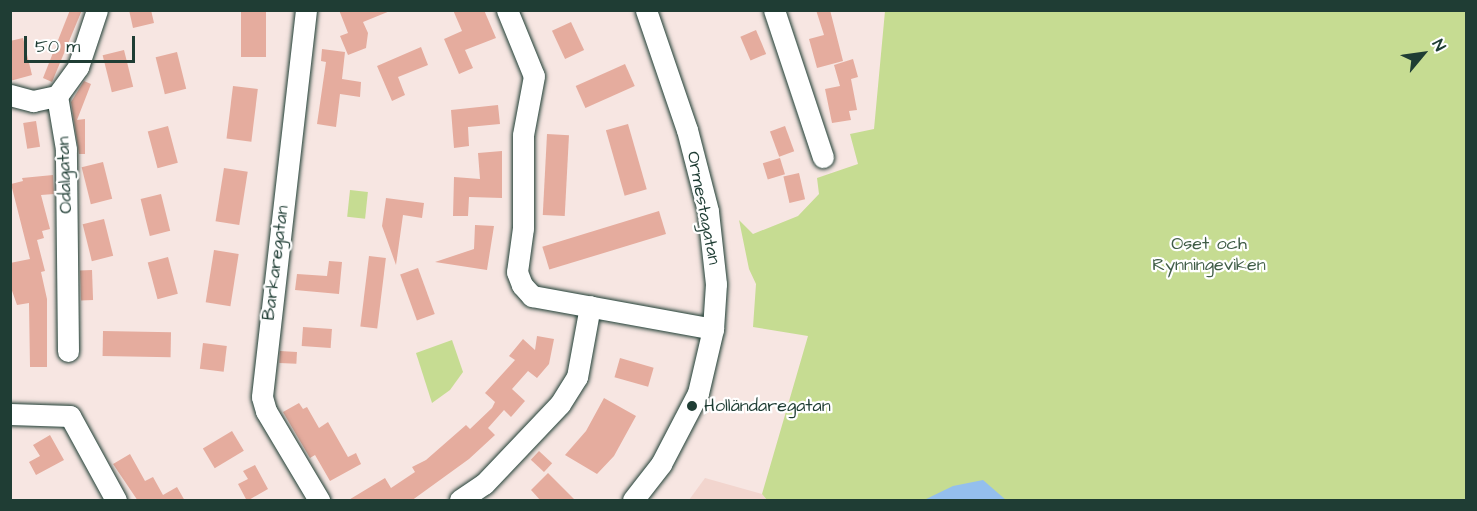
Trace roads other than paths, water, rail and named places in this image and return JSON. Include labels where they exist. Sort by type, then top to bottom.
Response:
[{"type":"street","points":[[10,95],[33,101],[57,96],[78,67],[98,10]]},
{"type":"street","name":"Barkaregatan","points":[[306,10],[262,397],[266,411],[319,501]]},
{"type":"street","points":[[507,10],[534,76],[523,135],[523,228],[517,272],[522,285],[532,296],[713,329]]},
{"type":"street","name":"Ormestagatan","points":[[633,501],[681,431],[698,393],[713,329],[716,256],[708,211],[687,130],[646,10]]},
{"type":"street","points":[[774,10],[823,157]]},
{"type":"street","name":"Odalgatan","points":[[57,96],[66,149],[68,351]]},
{"type":"street","points":[[460,501],[484,484],[557,408],[577,377],[590,306]]},
{"type":"street","points":[[10,414],[70,416],[116,501]]},
{"type":"water","points":[[983,480],[1006,500],[924,500],[953,486]]},
{"type":"place","name":"Holländaregatan","points":[[692,406]]},
{"type":"park label","name":"Oset och Rynningeviken","points":[[1209,255]]}]
